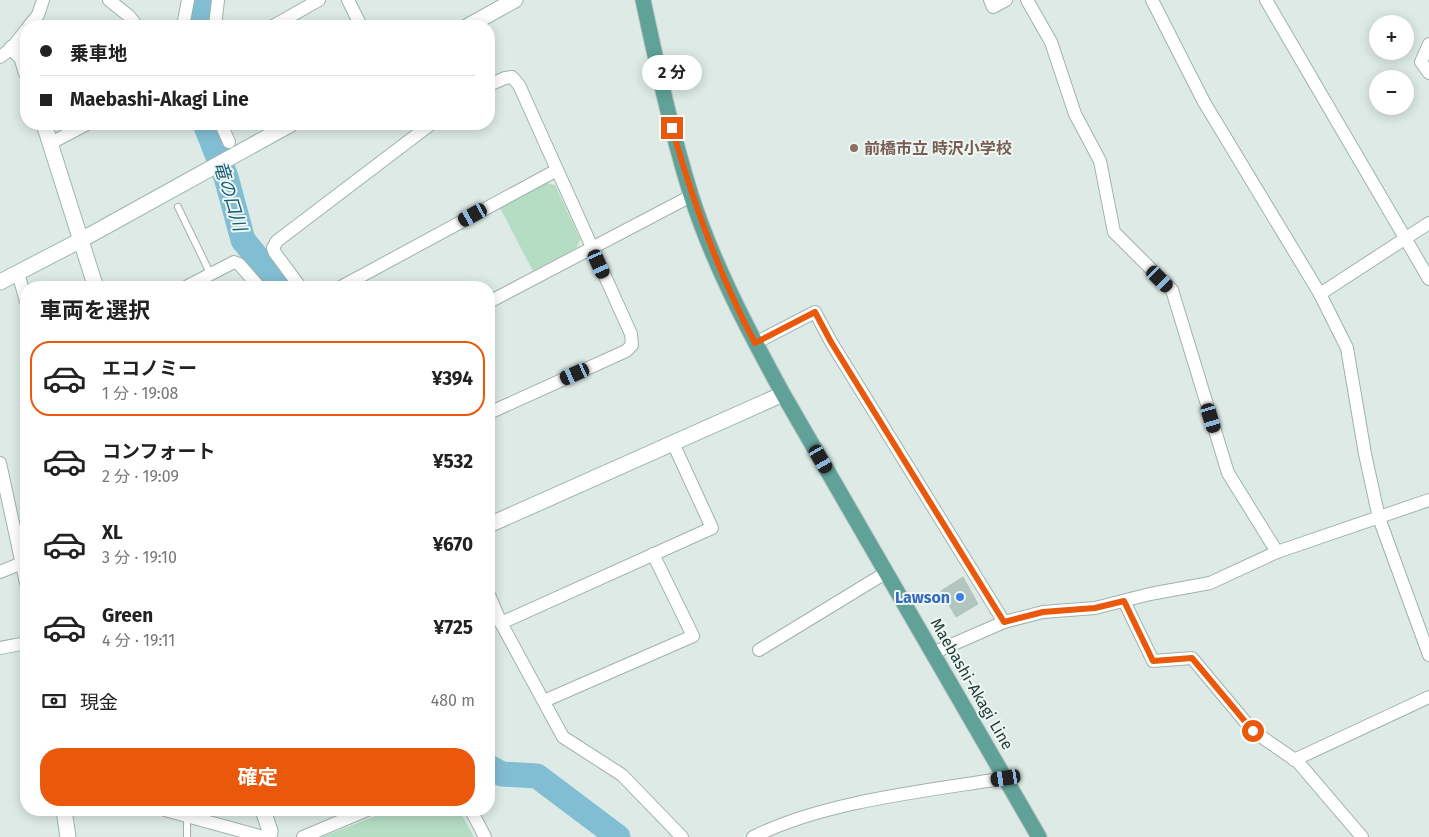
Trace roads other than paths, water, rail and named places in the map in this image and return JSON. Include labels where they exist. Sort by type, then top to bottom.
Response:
[{"type":"main road","name":"Maebashi-Akagi Line","points":[[643,0],[667,111],[691,196],[713,254],[755,343],[1039,837]]},
{"type":"street","points":[[34,20],[38,15],[43,0]]},
{"type":"street","points":[[109,0],[132,20]]},
{"type":"street","points":[[184,20],[188,0]]},
{"type":"street","points":[[216,20],[218,0]]},
{"type":"street","points":[[284,20],[319,0]]},
{"type":"street","points":[[348,0],[359,20]]},
{"type":"street","points":[[479,20],[515,0]]},
{"type":"street","points":[[990,0],[993,7],[1006,0]]},
{"type":"street","points":[[1027,0],[1051,42],[1075,114],[1100,161],[1114,232],[1172,290],[1228,473],[1277,552]]},
{"type":"street","points":[[1152,0],[1204,102],[1320,294],[1347,348],[1365,454],[1379,518],[1429,655]]},
{"type":"street","points":[[1266,0],[1429,279]]},
{"type":"street","points":[[20,37],[6,52],[20,57]]},
{"type":"street","points":[[1429,44],[1421,62],[1429,73]]},
{"type":"street","points":[[495,82],[505,78],[516,80],[631,334],[632,346],[626,351],[495,410]]},
{"type":"street","points":[[46,130],[94,281]]},
{"type":"street","points":[[51,143],[76,130]]},
{"type":"street","points":[[224,130],[229,142]]},
{"type":"street","points":[[0,282],[81,240],[280,130]]},
{"type":"street","points":[[296,281],[274,253],[273,248],[277,241],[415,130]]},
{"type":"street","points":[[352,281],[557,170]]},
{"type":"street","points":[[495,299],[691,196]]},
{"type":"street","points":[[1320,294],[1429,223]]},
{"type":"street","points":[[196,281],[234,262],[239,264],[254,281]]},
{"type":"street","points":[[18,272],[21,281]]},
{"type":"street","points":[[755,343],[815,312],[831,342],[1004,622]]},
{"type":"street","points":[[495,521],[783,394]]},
{"type":"street","points":[[501,623],[712,528],[673,443]]},
{"type":"street","points":[[0,463],[20,554]]},
{"type":"street","points":[[933,653],[1004,622],[1043,612],[1095,608],[1210,583],[1277,552],[1429,500]]},
{"type":"street","points":[[544,701],[692,636],[653,554]]},
{"type":"street","points":[[0,572],[20,564]]},
{"type":"street","points":[[759,650],[887,572]]},
{"type":"street","points":[[1124,601],[1153,661],[1192,658],[1253,731],[1294,760],[1362,837]]},
{"type":"street","points":[[495,609],[563,737],[622,775],[682,837]]},
{"type":"street","points":[[0,648],[20,644]]},
{"type":"street","points":[[1294,760],[1429,697]]},
{"type":"street","points":[[753,837],[809,814],[1006,778]]},
{"type":"street","points":[[65,816],[68,837]]},
{"type":"street","points":[[187,816],[263,837]]},
{"type":"street","points":[[265,816],[270,831],[269,837]]},
{"type":"street","points":[[303,837],[353,816]]},
{"type":"street","points":[[474,816],[485,837]]},
{"type":"lane","points":[[178,207],[210,273]]},
{"type":"lane","points":[[187,816],[187,837]]},
{"type":"waterway","name":"竜の口川","points":[[200,20],[203,0]]},
{"type":"waterway","name":"竜の口川","points":[[207,130],[226,177],[243,240],[276,281]]},
{"type":"waterway","name":"竜の口川","points":[[495,770],[502,774],[537,776],[618,837]]},
{"type":"place","name":"前橋市立 時沢小学校","points":[[854,148]]},
{"type":"place","name":"Lawson","points":[[960,597]]}]
